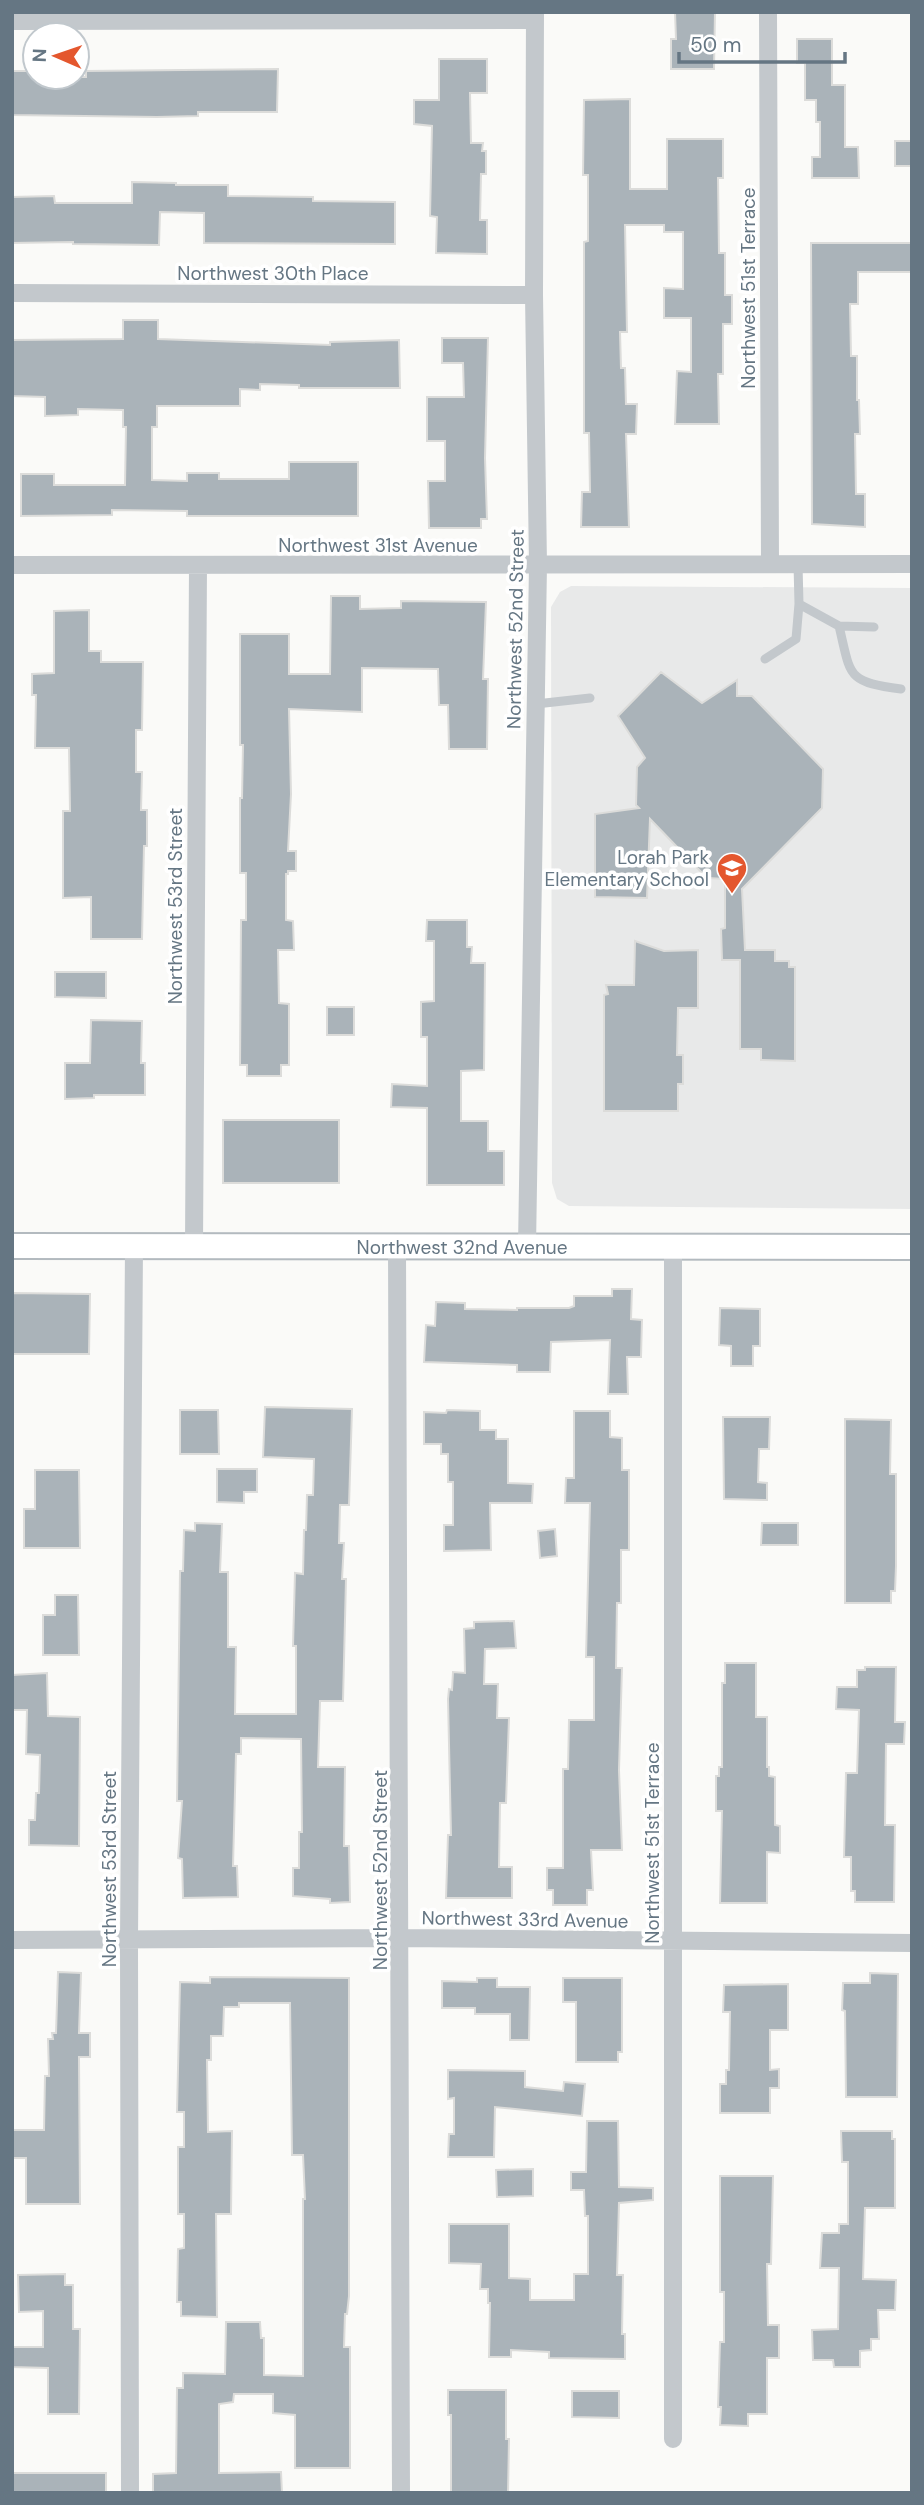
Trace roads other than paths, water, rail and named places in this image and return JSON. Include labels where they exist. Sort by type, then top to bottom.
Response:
[{"type":"main road","name":"Northwest 32nd Avenue","points":[[12,1246],[912,1247]]},
{"type":"street","name":"Northwest 51st Terrace","points":[[768,12],[769,564]]},
{"type":"street","points":[[12,21],[535,16]]},
{"type":"street","name":"Northwest 52nd Street","points":[[527,1247],[538,565],[534,295],[535,16]]},
{"type":"street","name":"Northwest 30th Place","points":[[12,293],[534,295]]},
{"type":"street","name":"Northwest 31st Avenue","points":[[12,565],[912,564]]},
{"type":"street","name":"Northwest 53rd Street","points":[[194,1246],[198,566]]},
{"type":"street","name":"Northwest 53rd Street","points":[[130,2493],[129,1941],[134,1246]]},
{"type":"street","name":"Northwest 52nd Street","points":[[397,1247],[401,2493]]},
{"type":"street","name":"Northwest 51st Terrace","points":[[673,1247],[673,2439]]},
{"type":"street","name":"Northwest 33rd Avenue","points":[[12,1940],[401,1938],[912,1943]]},
{"type":"lane","points":[[765,659],[796,639],[798,564]]},
{"type":"lane","points":[[799,604],[839,626],[874,627]]},
{"type":"lane","points":[[839,626],[850,671],[869,685],[901,689]]},
{"type":"lane","points":[[536,704],[590,698]]},
{"type":"place","name":"Lorah Park Elementary School","points":[[732,895]]}]
